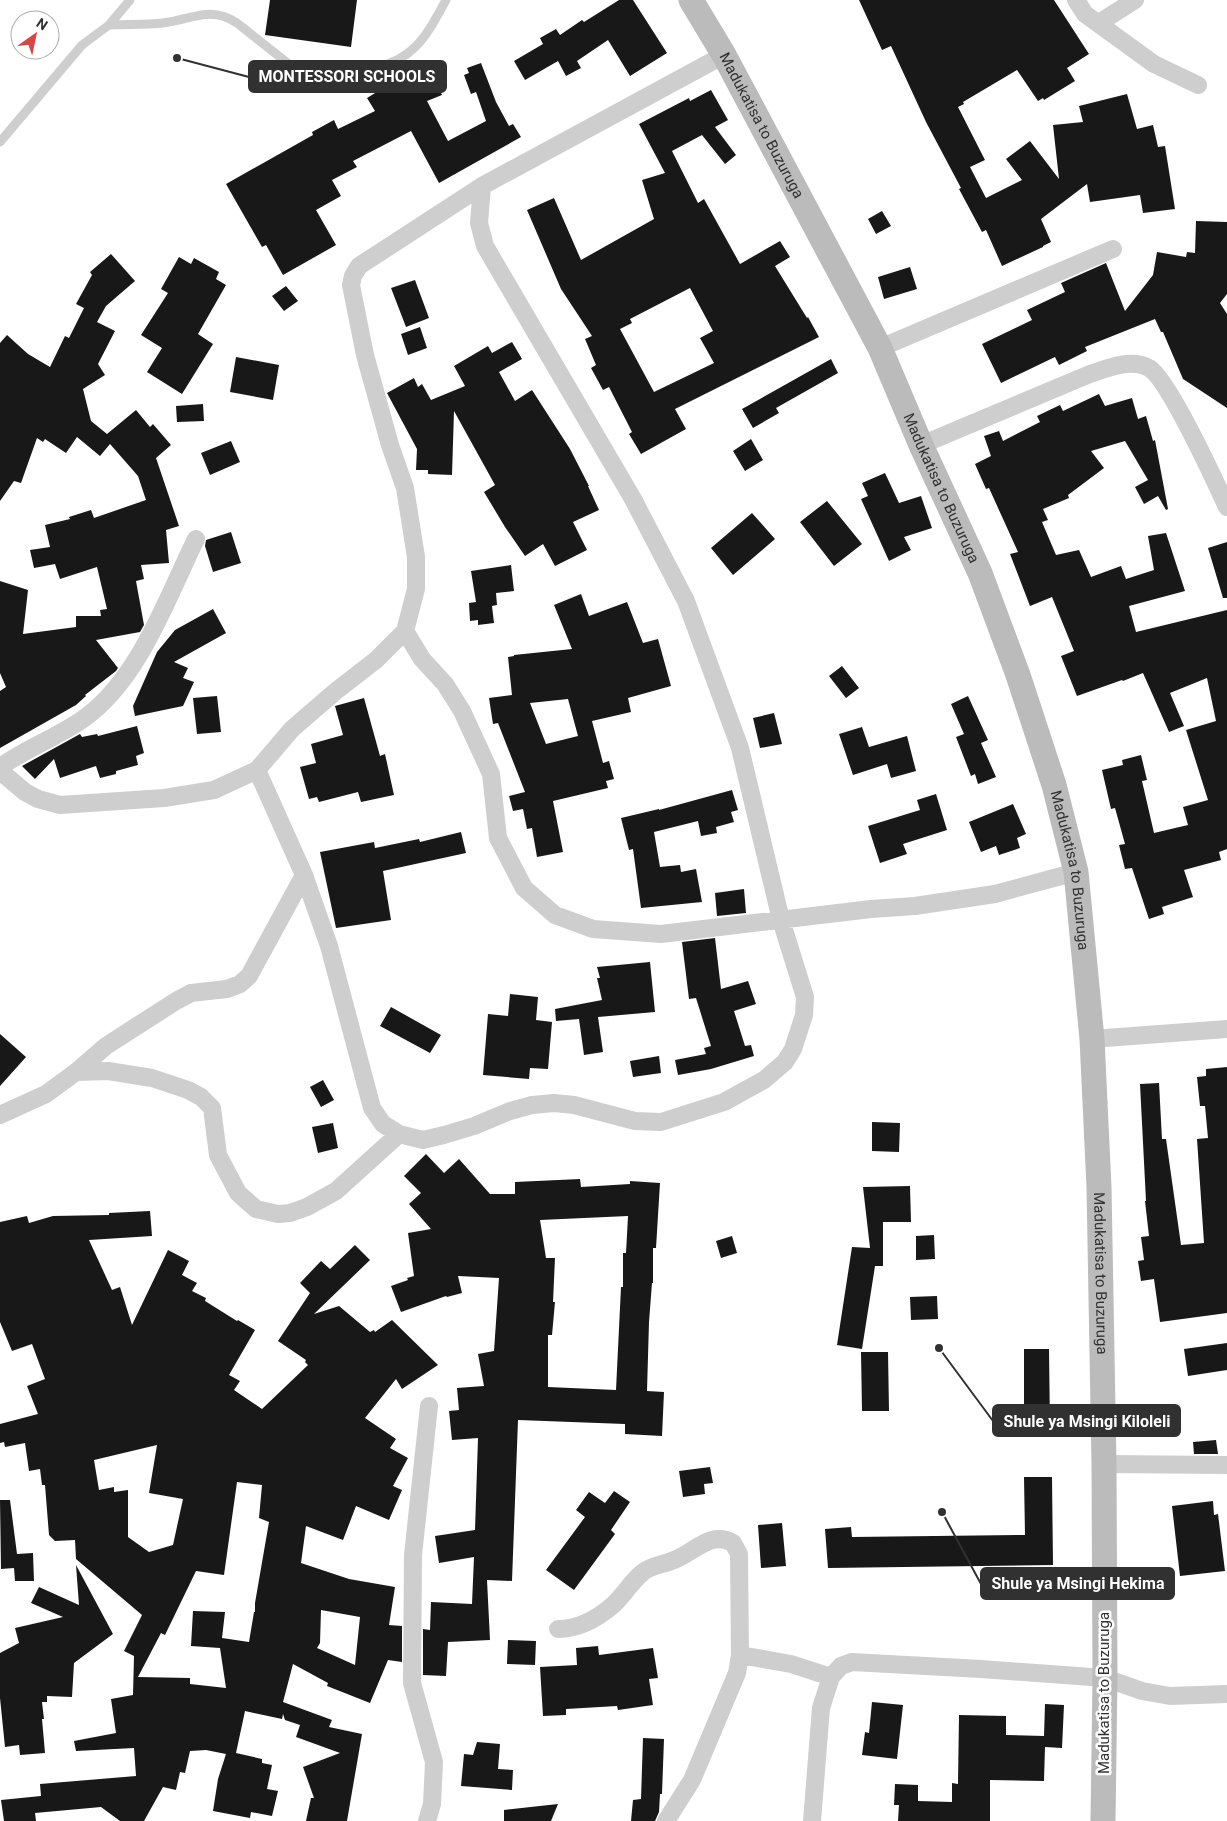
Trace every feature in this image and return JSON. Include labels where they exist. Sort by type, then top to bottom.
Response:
[{"type":"main road","name":"Madukatisa to Buzuruga","points":[[691,0],[724,55],[880,348],[921,445],[980,573],[1018,675],[1054,784],[1076,872],[1092,1039],[1099,1187],[1100,1341],[1104,1464],[1105,1678],[1103,1821]]},
{"type":"street","points":[[1076,0],[1083,11],[1154,64],[1198,85]]},
{"type":"street","points":[[1099,24],[1135,0]]},
{"type":"street","points":[[196,539],[152,632],[130,669],[112,692],[86,717],[0,766],[6,776],[25,792],[38,799],[60,805],[164,798],[214,790],[257,770],[292,729],[376,660],[405,631],[416,589],[416,557],[405,488],[390,444],[365,356],[351,285],[353,276],[359,266],[482,186],[724,55]]},
{"type":"street","points":[[257,770],[304,875],[329,946],[372,1108],[382,1124],[399,1134],[422,1140],[474,1126],[510,1111],[532,1105],[554,1103],[574,1105],[635,1121],[661,1122],[724,1102],[764,1080],[785,1062],[793,1049],[804,1015],[805,997],[781,920],[740,748],[686,601],[633,499],[486,246],[478,223],[482,186]]},
{"type":"street","points":[[880,348],[1114,249]]},
{"type":"street","points":[[921,445],[1090,374],[1113,367],[1133,364],[1150,368],[1164,384],[1210,470],[1227,507]]},
{"type":"street","points":[[405,631],[422,659],[445,684],[462,711],[490,774],[498,838],[524,888],[555,915],[593,929],[661,934],[871,909],[915,906],[995,894],[1076,872]]},
{"type":"street","points":[[0,1116],[46,1094],[76,1072],[106,1046],[191,992],[227,989],[240,984],[249,976],[304,875]]},
{"type":"street","points":[[1092,1039],[1227,1029]]},
{"type":"street","points":[[76,1072],[108,1071],[152,1078],[188,1090],[201,1097],[212,1108],[218,1155],[238,1193],[256,1209],[278,1214],[290,1213],[308,1206],[336,1191],[399,1134]]},
{"type":"street","points":[[427,1821],[432,1804],[434,1762],[412,1683],[413,1554],[429,1406]]},
{"type":"street","points":[[1104,1464],[1227,1465]]},
{"type":"street","points":[[558,1629],[579,1626],[595,1618],[613,1605],[642,1572],[675,1560],[708,1540],[721,1538],[733,1543],[739,1554],[740,1655],[737,1673],[692,1780],[666,1821]]},
{"type":"street","points":[[740,1655],[791,1664],[831,1677]]},
{"type":"street","points":[[812,1821],[821,1708],[831,1677],[841,1666],[852,1662],[1105,1678],[1142,1691],[1170,1696],[1227,1694]]},
{"type":"lane","points":[[0,142],[82,45],[108,25],[130,0]]},
{"type":"lane","points":[[108,25],[164,23],[202,14],[225,16],[237,23],[309,80],[320,84],[328,84],[353,79],[393,63],[405,56],[426,34],[446,0]]},
{"type":"building","points":[[270,0],[357,0],[351,47],[265,35]]},
{"type":"building","points":[[619,0],[633,0],[667,53],[630,76],[608,40],[577,61],[581,68],[566,76],[558,61],[525,80],[514,61],[543,44],[540,38],[556,29],[560,35],[582,20],[584,22]]},
{"type":"building","points":[[859,0],[1054,0],[1089,54],[1067,68],[1075,81],[1044,100],[1043,98],[1038,101],[1017,70],[963,102],[964,104],[958,107],[985,160],[970,167],[986,198],[1022,180],[1006,159],[1030,141],[1059,179],[1053,125],[1083,122],[1079,106],[1127,94],[1137,129],[1153,125],[1158,147],[1165,146],[1175,209],[1143,213],[1140,195],[1090,202],[1087,184],[1041,219],[1051,242],[1002,266],[986,230],[982,232],[959,189],[961,188],[926,122],[891,46],[882,50]]},
{"type":"building","points":[[428,62],[442,95],[427,101],[448,141],[486,121],[476,92],[471,94],[464,75],[469,73],[467,68],[481,63],[496,102],[509,126],[513,124],[521,137],[439,183],[411,131],[353,161],[357,167],[332,180],[341,196],[316,210],[336,245],[283,275],[266,245],[262,247],[226,184],[313,135],[312,132],[334,120],[338,129],[375,111],[367,98],[380,90],[416,75],[413,68]]},
{"type":"building","points":[[711,90],[728,120],[715,127],[736,155],[725,164],[702,135],[672,151],[698,203],[704,199],[740,264],[780,241],[790,257],[775,266],[819,337],[675,409],[686,429],[641,454],[629,434],[632,432],[609,387],[603,390],[591,368],[596,365],[585,339],[592,336],[561,289],[527,210],[554,198],[581,260],[654,219],[642,180],[665,173],[639,124],[689,98],[690,101]],"holes":[[[690,288],[713,331],[700,338],[714,363],[654,392],[620,329],[632,323],[630,319]]]},
{"type":"building","points":[[882,211],[891,226],[876,234],[868,219]]},
{"type":"building","points":[[1196,221],[1227,222],[1227,294],[1220,303],[1227,314],[1227,408],[1183,379],[1163,332],[1161,332],[1155,319],[1085,347],[1087,351],[1059,365],[1055,357],[1001,383],[982,344],[1032,320],[1027,310],[1065,292],[1061,283],[1106,263],[1125,311],[1153,275],[1157,252],[1186,257],[1187,252],[1195,253]]},
{"type":"building","points":[[111,254],[135,281],[106,306],[97,322],[115,331],[98,364],[105,375],[83,389],[91,421],[107,434],[136,410],[150,427],[153,424],[171,445],[156,458],[179,526],[166,530],[169,563],[141,565],[144,579],[136,581],[144,625],[140,632],[96,640],[118,668],[116,671],[85,695],[76,705],[0,748],[0,691],[6,687],[0,673],[0,581],[28,590],[23,634],[76,627],[76,616],[101,616],[100,610],[107,609],[97,567],[60,579],[55,564],[34,568],[30,550],[50,547],[45,525],[70,519],[69,517],[91,510],[94,518],[146,500],[138,476],[110,444],[100,456],[77,437],[66,453],[45,439],[43,442],[37,438],[21,483],[14,481],[0,501],[0,343],[7,335],[28,354],[50,367],[65,336],[69,338],[84,308],[76,304],[92,275],[90,272]]},
{"type":"building","points":[[179,257],[191,264],[194,258],[219,272],[216,279],[226,285],[198,334],[213,344],[182,394],[147,372],[162,348],[141,335],[168,293],[161,289]]},
{"type":"building","points":[[910,267],[917,289],[884,299],[878,277]]},
{"type":"building","points":[[415,280],[429,318],[406,327],[391,288]]},
{"type":"building","points":[[286,286],[298,301],[284,311],[272,296]]},
{"type":"building","points":[[420,327],[427,348],[408,355],[401,334]]},
{"type":"building","points":[[512,342],[522,359],[499,372],[515,401],[532,390],[570,449],[599,510],[573,522],[587,550],[555,566],[543,544],[525,556],[505,527],[484,492],[495,485],[454,411],[452,475],[428,474],[428,470],[416,470],[417,449],[387,393],[414,378],[418,387],[422,384],[431,400],[465,386],[454,366],[488,346],[492,353]]},
{"type":"building","points":[[236,357],[279,365],[273,400],[230,392]]},
{"type":"building","points":[[831,359],[838,373],[776,408],[779,413],[753,428],[742,409]]},
{"type":"building","points":[[1099,394],[1105,406],[1132,398],[1138,419],[1146,416],[1153,441],[1155,440],[1168,509],[1166,510],[1158,496],[1144,504],[1135,487],[1148,480],[1125,441],[1091,451],[1104,468],[1068,495],[1069,498],[1043,509],[1048,520],[1042,522],[1056,555],[1079,550],[1091,577],[1121,566],[1126,579],[1154,570],[1148,536],[1166,533],[1185,591],[1129,606],[1136,632],[1227,610],[1227,849],[1219,852],[1221,860],[1184,870],[1193,897],[1162,907],[1164,914],[1149,919],[1132,868],[1125,869],[1119,845],[1125,844],[1115,808],[1111,809],[1102,770],[1123,765],[1122,760],[1141,755],[1147,780],[1142,781],[1154,833],[1188,825],[1183,807],[1208,800],[1186,730],[1216,721],[1207,678],[1170,693],[1184,726],[1169,732],[1143,673],[1077,696],[1061,656],[1074,651],[1052,597],[1030,606],[1010,554],[1018,552],[989,488],[986,489],[975,464],[991,456],[984,436],[999,431],[1003,441],[1040,422],[1037,416],[1060,405],[1063,411]]},
{"type":"building","points":[[203,404],[204,421],[177,422],[176,406]]},
{"type":"building","points":[[751,439],[763,460],[745,471],[733,451]]},
{"type":"building","points":[[231,441],[240,462],[210,475],[201,453]]},
{"type":"building","points":[[885,473],[899,503],[921,496],[932,528],[904,537],[911,550],[889,561],[861,499],[868,496],[862,483]]},
{"type":"building","points":[[827,501],[862,544],[834,566],[800,522]]},
{"type":"building","points":[[752,513],[775,539],[733,575],[711,548]]},
{"type":"building","points":[[231,532],[241,563],[213,572],[205,546],[206,540]]},
{"type":"building","points":[[1227,542],[1227,598],[1223,598],[1208,548]]},
{"type":"building","points":[[511,565],[514,591],[496,593],[497,605],[492,606],[494,623],[478,625],[478,620],[470,621],[469,603],[476,602],[471,571]]},
{"type":"building","points":[[581,594],[589,616],[627,602],[643,643],[658,639],[671,686],[628,698],[631,712],[592,721],[603,763],[609,761],[614,779],[606,781],[608,788],[553,801],[563,852],[537,857],[532,828],[527,829],[523,809],[513,811],[509,796],[525,792],[498,723],[493,724],[489,698],[512,695],[508,657],[572,649],[554,605]],"holes":[[[568,699],[578,736],[546,744],[530,703]]]},
{"type":"building","points":[[213,609],[226,633],[174,662],[188,668],[183,678],[194,682],[183,706],[135,716],[133,706],[157,652],[175,630]]},
{"type":"building","points":[[842,666],[859,688],[846,698],[829,676]]},
{"type":"building","points":[[217,696],[221,732],[197,734],[193,698]]},
{"type":"building","points":[[968,696],[988,740],[981,743],[996,777],[978,784],[975,774],[971,776],[956,737],[964,734],[951,704]]},
{"type":"building","points":[[364,698],[380,756],[385,754],[394,795],[361,802],[358,792],[319,802],[317,797],[309,799],[300,767],[316,763],[311,744],[343,735],[335,706]]},
{"type":"building","points":[[774,713],[782,744],[760,748],[753,718]]},
{"type":"building","points":[[137,726],[144,753],[136,756],[138,765],[116,771],[116,774],[100,778],[96,766],[60,778],[54,759],[35,779],[22,766],[80,734],[82,737],[97,734],[98,736]]},
{"type":"building","points":[[862,727],[869,747],[907,736],[916,771],[891,778],[887,764],[853,775],[839,734]]},
{"type":"building","points":[[732,790],[738,810],[731,812],[734,822],[716,827],[717,833],[701,836],[698,821],[654,832],[660,867],[680,865],[681,872],[696,869],[702,902],[641,908],[633,849],[629,850],[621,818],[659,810]]},
{"type":"building","points":[[936,794],[947,830],[903,844],[907,854],[880,863],[868,826],[920,810],[917,800]]},
{"type":"building","points":[[1013,804],[1026,834],[1017,838],[1020,848],[999,855],[996,846],[981,852],[969,822]]},
{"type":"building","points":[[461,832],[466,853],[383,871],[391,920],[336,928],[320,852],[374,842],[375,848],[419,839],[420,842]]},
{"type":"building","points":[[744,889],[746,913],[717,916],[715,893]]},
{"type":"building","points":[[715,938],[721,989],[748,981],[756,1004],[734,1011],[745,1046],[751,1045],[754,1056],[711,1069],[678,1075],[675,1060],[706,1054],[704,1048],[711,1046],[696,998],[689,999],[682,942]]},
{"type":"building","points":[[650,962],[655,1012],[598,1017],[603,1052],[584,1055],[579,1019],[556,1021],[555,1009],[602,1000],[597,978],[600,978],[597,967]]},
{"type":"building","points":[[510,994],[538,997],[536,1020],[552,1022],[548,1069],[530,1068],[529,1079],[483,1075],[488,1014],[508,1016]]},
{"type":"building","points":[[391,1007],[441,1035],[430,1053],[380,1026]]},
{"type":"building","points":[[0,1034],[26,1057],[0,1086]]},
{"type":"building","points":[[659,1056],[661,1073],[633,1077],[630,1061]]},
{"type":"building","points":[[1227,1067],[1227,1313],[1160,1322],[1154,1279],[1141,1281],[1138,1261],[1144,1260],[1141,1237],[1149,1236],[1145,1201],[1140,1084],[1159,1083],[1162,1139],[1166,1139],[1181,1245],[1204,1243],[1197,1139],[1208,1138],[1205,1106],[1200,1106],[1197,1077],[1206,1076],[1206,1069]]},
{"type":"building","points":[[323,1080],[334,1100],[321,1107],[310,1087]]},
{"type":"building","points":[[872,1122],[900,1123],[899,1152],[872,1151]]},
{"type":"building","points":[[333,1123],[338,1148],[318,1153],[312,1127]]},
{"type":"building","points":[[426,1154],[444,1173],[459,1159],[490,1194],[515,1194],[515,1182],[580,1179],[581,1187],[630,1184],[630,1181],[660,1183],[656,1248],[653,1248],[647,1391],[664,1392],[662,1436],[625,1434],[625,1424],[518,1420],[512,1581],[487,1580],[490,1640],[448,1642],[446,1676],[423,1675],[423,1629],[430,1630],[431,1602],[472,1604],[474,1557],[439,1563],[435,1536],[475,1530],[478,1438],[452,1440],[449,1411],[459,1410],[457,1388],[484,1386],[478,1354],[494,1351],[499,1278],[458,1276],[462,1293],[446,1296],[401,1312],[391,1286],[414,1276],[408,1233],[431,1229],[409,1204],[421,1193],[404,1176]],"holes":[[[628,1216],[626,1253],[623,1253],[623,1287],[621,1287],[616,1390],[548,1387],[548,1335],[552,1335],[555,1302],[553,1302],[555,1258],[546,1258],[540,1220]]]},
{"type":"building","points":[[910,1186],[911,1222],[883,1222],[883,1266],[875,1266],[862,1349],[837,1345],[852,1247],[870,1248],[863,1187]]},
{"type":"building","points":[[150,1211],[152,1236],[89,1240],[112,1290],[120,1287],[132,1325],[168,1250],[189,1261],[182,1275],[197,1283],[192,1291],[206,1298],[205,1301],[237,1321],[255,1330],[229,1375],[240,1381],[234,1390],[262,1409],[308,1365],[305,1362],[306,1360],[278,1341],[310,1293],[300,1283],[321,1261],[330,1269],[355,1245],[370,1260],[314,1314],[339,1306],[370,1332],[374,1330],[375,1332],[392,1320],[438,1365],[402,1389],[396,1379],[365,1418],[396,1439],[390,1448],[408,1458],[393,1486],[402,1490],[389,1520],[356,1506],[343,1540],[306,1526],[301,1563],[349,1579],[395,1587],[389,1625],[402,1626],[402,1662],[388,1660],[370,1703],[327,1686],[328,1683],[293,1664],[283,1702],[332,1720],[329,1727],[362,1734],[347,1821],[306,1821],[311,1798],[314,1798],[303,1767],[340,1753],[296,1737],[300,1725],[285,1720],[283,1714],[282,1719],[245,1711],[236,1753],[262,1759],[262,1763],[272,1765],[267,1789],[278,1791],[272,1816],[251,1812],[250,1818],[213,1811],[218,1779],[226,1754],[206,1750],[190,1751],[185,1773],[180,1772],[176,1790],[163,1787],[144,1821],[120,1821],[101,1807],[35,1813],[36,1821],[4,1821],[1,1800],[41,1796],[40,1784],[136,1776],[134,1748],[76,1751],[74,1741],[116,1733],[111,1699],[133,1695],[134,1656],[124,1651],[142,1615],[76,1559],[75,1540],[55,1541],[49,1535],[45,1485],[42,1485],[40,1469],[29,1471],[25,1443],[5,1447],[4,1442],[0,1443],[0,1424],[38,1414],[27,1386],[45,1379],[32,1344],[12,1351],[0,1322],[0,1222],[27,1216],[29,1223],[53,1216],[109,1215],[109,1213]],"holes":[[[157,1445],[149,1493],[183,1499],[173,1545],[149,1552],[128,1537],[128,1490],[114,1492],[114,1487],[99,1490],[94,1460]],[[237,1482],[262,1485],[259,1518],[269,1522],[249,1642],[222,1638],[225,1612],[193,1611],[191,1646],[220,1648],[226,1688],[190,1684],[190,1678],[138,1677],[161,1633],[165,1635],[196,1571],[224,1575]],[[321,1610],[360,1617],[355,1665],[317,1648],[320,1643]]]},
{"type":"building","points":[[934,1235],[935,1259],[916,1260],[916,1236]]},
{"type":"building","points":[[732,1236],[737,1253],[721,1258],[716,1241]]},
{"type":"building","points":[[937,1296],[938,1319],[911,1320],[910,1297]]},
{"type":"building","points":[[1227,1343],[1227,1370],[1188,1376],[1184,1349]]},
{"type":"building","points":[[1024,1349],[1049,1349],[1050,1429],[1024,1429]]},
{"type":"building","points":[[861,1352],[888,1352],[889,1411],[862,1411]]},
{"type":"building","points":[[1216,1440],[1218,1454],[1194,1454],[1193,1442]]},
{"type":"building","points":[[710,1467],[713,1483],[704,1484],[705,1494],[683,1497],[679,1471]]},
{"type":"building","points":[[1024,1477],[1052,1477],[1053,1565],[828,1568],[825,1529],[851,1527],[852,1537],[1025,1535]]},
{"type":"building","points":[[614,1491],[630,1502],[611,1530],[615,1534],[574,1590],[546,1570],[585,1517],[576,1510],[589,1492],[605,1503]]},
{"type":"building","points":[[0,1500],[10,1500],[17,1554],[33,1553],[34,1581],[15,1581],[14,1568],[1,1569]]},
{"type":"building","points":[[1213,1501],[1214,1515],[1218,1514],[1225,1571],[1180,1576],[1172,1506]]},
{"type":"building","points":[[782,1523],[786,1566],[761,1568],[758,1525]]},
{"type":"building","points":[[76,1565],[113,1634],[74,1663],[72,1697],[47,1696],[47,1702],[42,1702],[45,1753],[20,1755],[19,1745],[5,1747],[0,1698],[0,1653],[19,1643],[15,1628],[63,1617],[31,1603],[39,1587],[79,1605]]},
{"type":"building","points":[[508,1640],[536,1641],[535,1665],[507,1664]]},
{"type":"building","points":[[598,1646],[599,1655],[653,1648],[658,1678],[649,1679],[653,1705],[618,1710],[617,1706],[566,1709],[566,1715],[543,1716],[540,1667],[577,1665],[576,1648]]},
{"type":"building","points":[[872,1702],[903,1705],[897,1759],[862,1755],[865,1732],[869,1733]]},
{"type":"building","points":[[1045,1704],[1064,1705],[1062,1748],[1045,1747],[1044,1781],[990,1780],[990,1821],[898,1821],[899,1805],[894,1805],[895,1784],[918,1785],[918,1801],[952,1802],[952,1783],[958,1784],[959,1715],[1006,1716],[1006,1735],[1044,1736]]},
{"type":"building","points":[[643,1738],[664,1739],[662,1794],[660,1794],[659,1812],[655,1821],[631,1821],[633,1800],[641,1799]]},
{"type":"building","points":[[477,1742],[500,1744],[498,1769],[513,1770],[512,1790],[461,1786],[464,1754],[473,1755]]},
{"type":"building","points":[[558,1804],[551,1821],[504,1821],[504,1810]]},
{"type":"place","name":"MONTESSORI SCHOOLS","points":[[177,58]]},
{"type":"place","name":"Shule ya Msingi Kiloleli","points":[[939,1348]]},
{"type":"place","name":"Shule ya Msingi Hekima","points":[[942,1512]]}]
